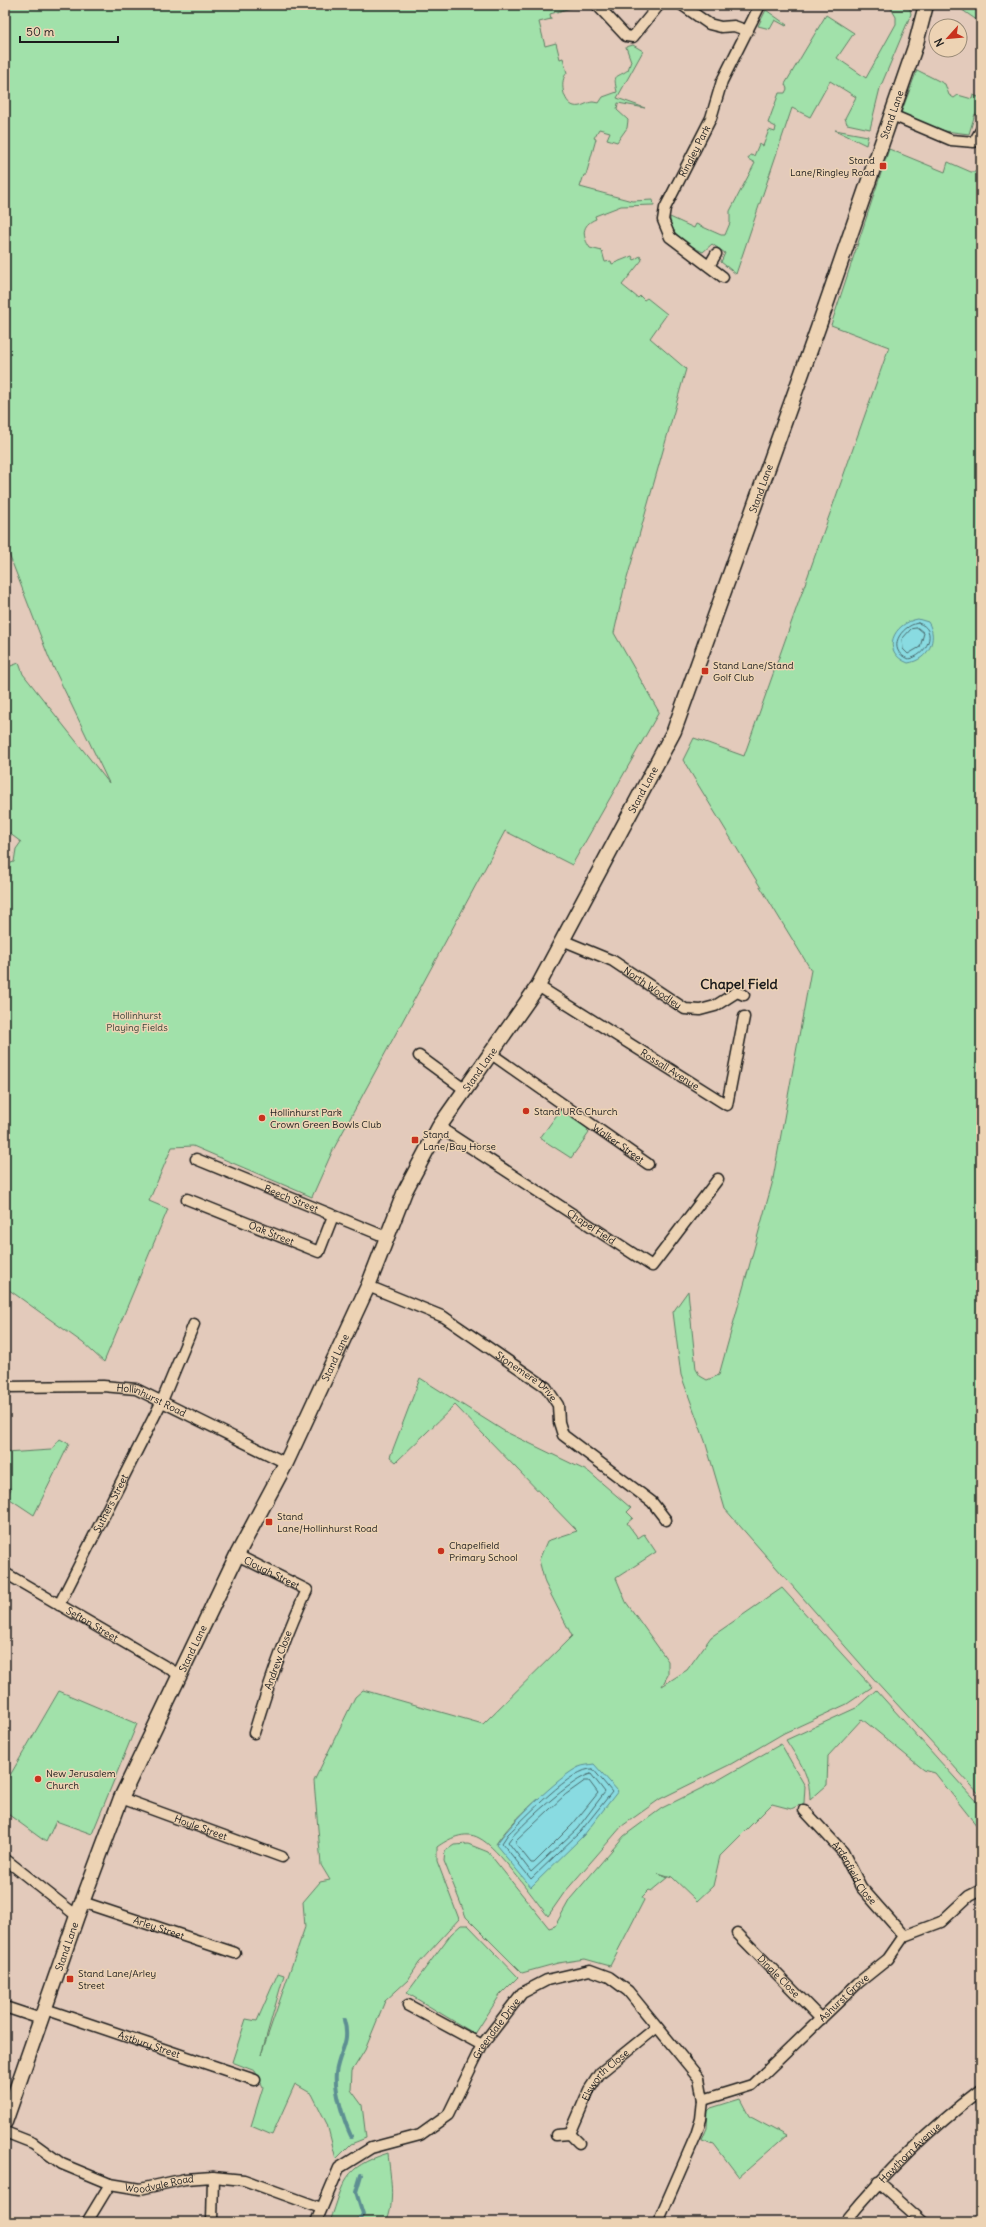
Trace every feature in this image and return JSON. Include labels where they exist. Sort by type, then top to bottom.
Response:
[{"type":"street","points":[[597,5],[626,36],[633,36],[659,5]]},
{"type":"street","points":[[682,5],[710,24],[721,27],[734,26],[748,31]]},
{"type":"street","name":"Ringley Park","points":[[724,277],[670,238],[663,220],[665,208],[711,118],[722,81],[760,5]]},
{"type":"street","name":"Stand Lane","points":[[5,2122],[82,1902],[121,1798],[237,1555],[286,1463],[368,1286],[386,1237],[406,1191],[439,1127],[464,1089],[538,986],[674,731],[892,115],[915,47],[926,5]]},
{"type":"street","points":[[892,115],[951,140],[974,142],[981,130]]},
{"type":"street","points":[[708,266],[716,254]]},
{"type":"street","name":"North Woodley","points":[[562,940],[613,962],[685,1009],[700,1010],[715,1006],[737,992],[744,994]]},
{"type":"street","name":"Rossall Avenue","points":[[538,986],[727,1105],[744,1017]]},
{"type":"street","name":"Walker Street","points":[[490,1053],[648,1164]]},
{"type":"street","points":[[419,1056],[464,1089]]},
{"type":"street","name":"Chapel Field","points":[[439,1127],[652,1266],[718,1179]]},
{"type":"street","name":"Beech Street","points":[[196,1160],[386,1237]]},
{"type":"street","name":"Oak Street","points":[[188,1199],[319,1252],[333,1216]]},
{"type":"street","name":"Stonemere Drive","points":[[368,1286],[444,1316],[546,1387],[558,1405],[559,1422],[563,1435],[652,1502],[666,1520]]},
{"type":"street","name":"Suthers Street","points":[[59,1605],[162,1401],[194,1324]]},
{"type":"street","name":"Hollinhurst Road","points":[[5,1388],[103,1386],[136,1389],[162,1401],[210,1427],[286,1463]]},
{"type":"street","name":"Clough Street","points":[[237,1555],[307,1590]]},
{"type":"street","name":"Sefton Street","points":[[5,1573],[180,1675]]},
{"type":"street","name":"Andrew Close","points":[[254,1733],[271,1675],[307,1590]]},
{"type":"street","name":"Hoyle Street","points":[[121,1798],[282,1857]]},
{"type":"street","name":"Ardenfield Close","points":[[804,1810],[843,1852],[861,1887],[904,1936]]},
{"type":"street","points":[[5,1859],[77,1916]]},
{"type":"street","points":[[904,1936],[941,1922],[969,1896],[981,1890]]},
{"type":"street","name":"Arley Street","points":[[82,1902],[235,1953]]},
{"type":"street","name":"Dingle Close","points":[[737,1933],[821,2020]]},
{"type":"street","name":"Ashurst Grove","points":[[703,2100],[752,2084],[821,2020],[858,1983],[888,1960],[904,1936]]},
{"type":"street","name":"Greendale Drive","points":[[316,2222],[339,2168],[371,2148],[420,2135],[448,2115],[482,2045],[522,1993],[548,1980],[590,1970],[609,1978],[628,1991],[699,2078],[703,2100],[701,2119],[696,2135],[658,2222]]},
{"type":"street","points":[[408,2005],[482,2045]]},
{"type":"street","name":"Astbury Street","points":[[5,2007],[43,2014],[254,2080]]},
{"type":"street","name":"Elsworth Close","points":[[570,2134],[589,2090],[600,2073],[657,2027]]},
{"type":"street","name":"Hawthorn Avenue","points":[[845,2222],[878,2182],[964,2103],[981,2090]]},
{"type":"street","name":"Woodvale Road","points":[[5,2132],[33,2143],[62,2164],[110,2184],[140,2189],[185,2179],[213,2177],[244,2180],[321,2208]]},
{"type":"street","points":[[556,2135],[570,2134],[579,2143]]},
{"type":"street","points":[[212,2222],[213,2177]]},
{"type":"street","points":[[878,2182],[923,2222]]},
{"type":"street","points":[[86,2222],[110,2184]]},
{"type":"green space","name":"Hollinhurst Playing Fields","points":[[5,5],[577,6],[550,14],[551,19],[539,22],[545,46],[556,43],[560,59],[563,58],[567,73],[563,81],[563,91],[567,101],[574,106],[582,106],[591,102],[599,103],[603,97],[617,92],[615,79],[628,70],[631,61],[626,47],[633,45],[643,51],[617,98],[645,108],[618,103],[617,110],[628,120],[627,128],[617,142],[607,139],[610,132],[599,129],[594,138],[596,139],[586,175],[584,175],[580,187],[632,201],[653,200],[654,205],[621,206],[595,216],[596,219],[591,221],[585,228],[585,239],[590,248],[602,251],[605,262],[611,261],[612,264],[632,256],[634,260],[640,256],[642,260],[622,285],[638,298],[640,296],[644,300],[647,298],[667,314],[650,338],[686,369],[624,589],[614,633],[659,712],[572,865],[505,831],[332,1152],[312,1197],[193,1146],[172,1147],[149,1201],[168,1209],[104,1362],[83,1343],[5,1287],[5,865],[14,862],[16,849],[21,842],[5,830],[5,668],[19,663],[23,674],[109,783],[49,658],[5,544]]},
{"type":"green space","points":[[889,5],[909,5],[911,14],[880,88],[870,129],[847,124],[845,118],[856,97],[830,81],[810,117],[792,108],[736,274],[721,262],[725,253],[712,244],[703,252],[681,239],[673,229],[670,217],[694,228],[696,224],[721,235],[725,235],[730,223],[730,211],[755,163],[748,159],[750,155],[754,156],[759,144],[763,146],[769,130],[775,132],[776,127],[768,123],[779,93],[785,93],[787,89],[785,84],[826,15],[854,33],[837,58],[866,78],[896,24],[896,17]]},
{"type":"green space","points":[[955,5],[970,5],[981,10],[981,23]]},
{"type":"green space","points":[[766,10],[787,25],[786,26],[775,20],[770,29],[758,26]]},
{"type":"green space","points":[[917,70],[945,84],[949,95],[954,98],[958,95],[972,99],[973,95],[981,98],[981,116],[975,114],[969,134],[945,131],[900,116]]},
{"type":"green space","points":[[835,130],[868,136],[866,145]]},
{"type":"green space","points":[[889,149],[945,172],[948,162],[971,172],[981,172],[981,1796],[873,1678],[725,1509],[705,1441],[681,1375],[673,1312],[688,1291],[696,1369],[700,1376],[707,1380],[719,1375],[772,1184],[811,970],[683,760],[694,738],[744,756],[889,347],[831,325]]},
{"type":"green space","points":[[562,1108],[589,1128],[587,1131],[589,1133],[571,1158],[540,1138]]},
{"type":"green space","points":[[420,1378],[504,1431],[589,1472],[631,1508],[627,1512],[633,1518],[627,1523],[638,1538],[644,1534],[656,1552],[616,1578],[626,1602],[668,1661],[668,1675],[662,1686],[687,1670],[711,1637],[782,1588],[872,1687],[847,1704],[784,1733],[731,1764],[660,1799],[622,1826],[564,1893],[548,1916],[496,1851],[479,1838],[468,1835],[457,1836],[437,1847],[437,1861],[459,1919],[419,1963],[408,1980],[385,2001],[365,2050],[352,2071],[351,2090],[362,2105],[366,2138],[351,2144],[336,2159],[327,2124],[312,2094],[295,2084],[272,2135],[251,2126],[263,2087],[255,2071],[232,2062],[246,2019],[257,2021],[278,1973],[284,1975],[261,2055],[305,1927],[303,1902],[320,1882],[330,1880],[321,1865],[314,1781],[355,1697],[363,1690],[483,1724],[572,1636],[545,1583],[539,1560],[547,1541],[577,1531],[455,1405],[396,1462],[390,1457]],"holes":[[[579,1767],[510,1860],[496,1844],[513,1823],[534,1802]]]},
{"type":"green space","points":[[60,1439],[69,1444],[34,1515],[7,1497],[11,1489],[5,1485],[5,1453],[51,1450]]},
{"type":"green space","points":[[876,1690],[981,1807],[981,1831],[935,1773],[924,1770],[862,1719],[828,1756],[827,1785],[810,1800],[810,1791],[806,1775],[786,1740],[856,1708]]},
{"type":"green space","points":[[59,1691],[137,1724],[92,1834],[56,1821],[46,1842],[5,1812],[5,1784]]},
{"type":"green space","points":[[781,1744],[805,1786],[804,1803],[791,1809],[772,1804],[720,1856],[713,1886],[697,1901],[672,1877],[658,1873],[668,1877],[651,1891],[649,1890],[642,1897],[644,1900],[610,1966],[585,1959],[558,1963],[522,1973],[466,1917],[444,1861],[445,1851],[454,1845],[468,1844],[488,1852],[549,1928],[555,1926],[570,1899],[624,1836],[662,1808],[720,1779]]},
{"type":"green space","points":[[461,1925],[468,1925],[518,1977],[500,1995],[475,2034],[407,1993],[451,1934]]},
{"type":"green space","points":[[740,2099],[749,2116],[786,2136],[739,2177],[714,2144],[702,2140],[707,2128],[708,2111],[711,2108]]},
{"type":"green space","points":[[388,2153],[392,2197],[386,2222],[330,2222],[347,2177],[353,2170],[362,2164]]},
{"type":"water","points":[[918,619],[928,622],[931,629],[932,642],[930,648],[921,658],[908,663],[899,658],[894,652],[892,645],[893,638],[902,626]]},
{"type":"water","points":[[594,1764],[618,1791],[584,1835],[531,1887],[496,1845],[522,1814],[559,1780],[579,1767]]},
{"type":"waterway","points":[[344,2020],[346,2035],[337,2065],[336,2080],[340,2105],[351,2136]]},
{"type":"waterway","points":[[358,2222],[363,2214],[356,2192],[361,2175]]},
{"type":"place","name":"Stand Lane/Ringley Road","points":[[883,166]]},
{"type":"place","name":"Stand Lane/Stand Golf Club","points":[[705,671]]},
{"type":"place","name":"Stand URC Church","points":[[526,1111]]},
{"type":"place","name":"Hollinhurst Park Crown Green Bowls Club","points":[[262,1118]]},
{"type":"place","name":"Stand Lane/Bay Horse","points":[[415,1140]]},
{"type":"place","name":"Stand Lane/Hollinhurst Road","points":[[269,1522]]},
{"type":"place","name":"Chapelfield Primary School","points":[[441,1551]]},
{"type":"place","name":"New Jerusalem Church","points":[[38,1779]]},
{"type":"place","name":"Stand Lane/Arley Street","points":[[70,1979]]},
{"type":"district","name":"Chapel Field","points":[[739,984]]}]
